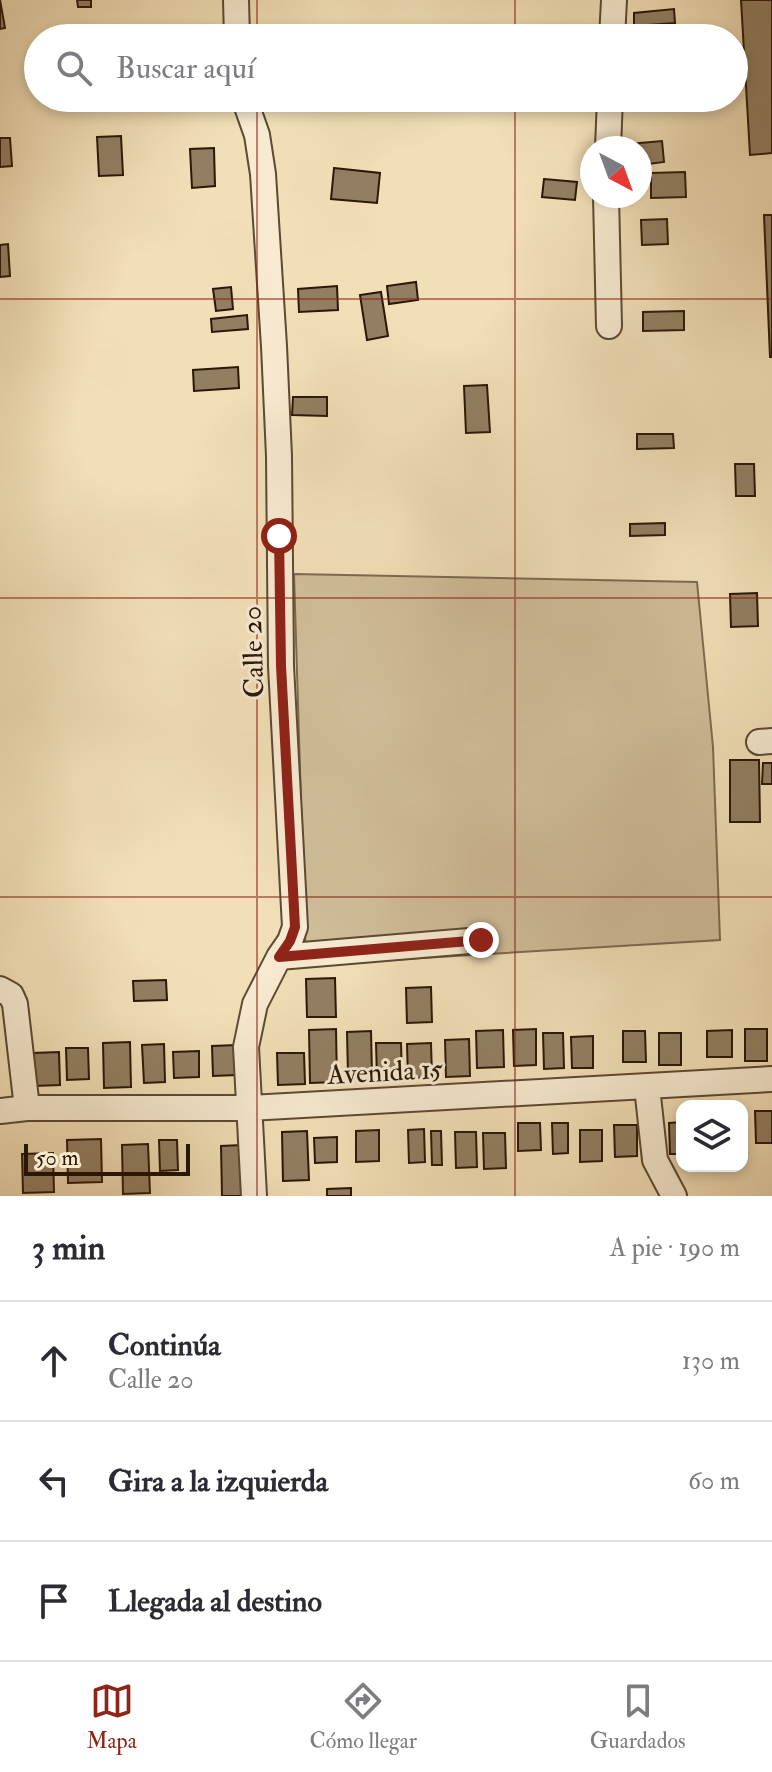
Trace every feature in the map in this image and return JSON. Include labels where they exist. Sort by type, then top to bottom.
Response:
[{"type":"street","points":[[236,0],[237,24]]},
{"type":"street","points":[[613,24],[614,0]]},
{"type":"street","name":"Calle 20","points":[[249,112],[257,135],[263,174],[278,441],[281,666],[295,927],[255,1004],[246,1047],[254,1196]]},
{"type":"street","points":[[608,136],[609,112]]},
{"type":"street","points":[[606,208],[609,326]]},
{"type":"street","points":[[279,957],[481,940]]},
{"type":"street","points":[[0,989],[11,995],[15,1004],[27,1108]]},
{"type":"street","name":"Avenida 15","points":[[0,1111],[27,1108],[250,1108],[772,1079]]},
{"type":"street","points":[[647,1087],[655,1160],[674,1196]]},
{"type":"shaded area","points":[[294,574],[697,582],[713,747],[720,940],[306,965]]},
{"type":"building","points":[[0,0],[5,28],[0,29]]},
{"type":"building","points":[[77,0],[91,0],[91,7],[78,7]]},
{"type":"building","points":[[741,0],[772,0],[772,153],[750,155],[748,24],[742,24]]},
{"type":"building","points":[[674,9],[675,23],[634,24],[634,13]]},
{"type":"building","points":[[121,136],[123,175],[99,176],[97,137]]},
{"type":"building","points":[[0,138],[10,138],[12,166],[0,167]]},
{"type":"building","points":[[662,141],[664,162],[652,164],[652,142]]},
{"type":"building","points":[[214,148],[215,186],[192,188],[190,149]]},
{"type":"building","points":[[334,168],[380,173],[377,203],[331,199]]},
{"type":"building","points":[[685,172],[686,197],[652,198],[652,173]]},
{"type":"building","points":[[544,179],[577,182],[575,200],[542,197]]},
{"type":"building","points":[[764,215],[772,215],[772,357],[770,357]]},
{"type":"building","points":[[667,219],[668,244],[642,245],[641,220]]},
{"type":"building","points":[[8,244],[10,276],[0,277],[0,245]]},
{"type":"building","points":[[416,282],[418,300],[389,304],[387,286]]},
{"type":"building","points":[[337,286],[338,310],[299,312],[298,289]]},
{"type":"building","points":[[231,287],[233,309],[216,311],[213,289]]},
{"type":"building","points":[[381,292],[388,336],[367,340],[360,295]]},
{"type":"building","points":[[684,311],[684,330],[643,331],[643,312]]},
{"type":"building","points":[[247,315],[248,329],[212,332],[211,319]]},
{"type":"building","points":[[238,367],[239,388],[194,391],[193,370]]},
{"type":"building","points":[[487,385],[490,432],[466,433],[464,386]]},
{"type":"building","points":[[293,397],[327,397],[327,416],[292,415]]},
{"type":"building","points":[[637,434],[673,434],[674,448],[637,449]]},
{"type":"building","points":[[735,464],[754,464],[755,496],[736,496]]},
{"type":"building","points":[[665,523],[665,535],[630,536],[630,524]]},
{"type":"building","points":[[757,593],[758,626],[731,627],[730,594]]},
{"type":"building","points":[[730,760],[759,760],[760,822],[730,822]]},
{"type":"building","points":[[763,763],[772,763],[772,784],[762,784]]},
{"type":"building","points":[[335,978],[336,1017],[307,1017],[306,979]]},
{"type":"building","points":[[166,980],[167,1000],[134,1001],[133,981]]},
{"type":"building","points":[[431,987],[432,1022],[407,1023],[406,988]]},
{"type":"building","points":[[336,1029],[337,1082],[310,1083],[309,1030]]},
{"type":"building","points":[[536,1029],[536,1065],[514,1066],[513,1030]]},
{"type":"building","points":[[745,1029],[767,1029],[767,1061],[745,1061]]},
{"type":"building","points":[[503,1030],[504,1067],[477,1068],[476,1031]]},
{"type":"building","points":[[732,1030],[732,1057],[707,1057],[707,1031]]},
{"type":"building","points":[[371,1031],[372,1074],[348,1075],[347,1032]]},
{"type":"building","points":[[623,1031],[645,1031],[646,1062],[623,1062]]},
{"type":"building","points":[[543,1033],[563,1033],[564,1068],[544,1069]]},
{"type":"building","points":[[659,1033],[681,1033],[681,1065],[659,1065]]},
{"type":"building","points":[[593,1036],[593,1068],[572,1068],[571,1037]]},
{"type":"building","points":[[469,1039],[470,1076],[446,1077],[445,1040]]},
{"type":"building","points":[[130,1042],[131,1087],[104,1088],[103,1043]]},
{"type":"building","points":[[376,1043],[401,1043],[402,1078],[377,1078]]},
{"type":"building","points":[[431,1043],[432,1077],[408,1078],[407,1044]]},
{"type":"building","points":[[164,1044],[165,1082],[144,1083],[142,1045]]},
{"type":"building","points":[[236,1045],[237,1075],[213,1076],[212,1046]]},
{"type":"building","points":[[66,1048],[88,1048],[89,1079],[67,1080]]},
{"type":"building","points":[[199,1051],[199,1077],[174,1078],[173,1052]]},
{"type":"building","points":[[59,1052],[60,1085],[34,1086],[33,1053]]},
{"type":"building","points":[[277,1053],[304,1053],[305,1084],[278,1085]]},
{"type":"building","points":[[755,1111],[772,1111],[772,1143],[756,1143]]},
{"type":"building","points":[[676,1122],[676,1154],[670,1154],[669,1123]]},
{"type":"building","points":[[518,1123],[540,1123],[541,1150],[518,1151]]},
{"type":"building","points":[[552,1123],[568,1123],[568,1153],[553,1154]]},
{"type":"building","points":[[614,1125],[637,1125],[637,1156],[615,1157]]},
{"type":"building","points":[[424,1129],[425,1162],[409,1163],[408,1130]]},
{"type":"building","points":[[379,1130],[379,1161],[356,1162],[356,1131]]},
{"type":"building","points":[[580,1130],[602,1130],[602,1161],[580,1162]]},
{"type":"building","points":[[307,1131],[309,1180],[283,1181],[282,1132]]},
{"type":"building","points":[[431,1131],[441,1131],[442,1165],[432,1165]]},
{"type":"building","points":[[455,1132],[476,1132],[477,1167],[456,1168]]},
{"type":"building","points":[[483,1133],[505,1133],[506,1168],[484,1169]]},
{"type":"building","points":[[337,1137],[337,1162],[315,1163],[314,1138]]},
{"type":"building","points":[[101,1139],[102,1182],[68,1183],[67,1140]]},
{"type":"building","points":[[159,1140],[177,1140],[178,1170],[160,1171]]},
{"type":"building","points":[[148,1144],[150,1193],[123,1194],[122,1145]]},
{"type":"building","points":[[242,1145],[243,1196],[222,1196],[221,1146]]},
{"type":"building","points":[[53,1153],[54,1192],[23,1193],[22,1154]]},
{"type":"building","points":[[351,1188],[351,1196],[327,1196],[327,1189]]},
{"type":"route","points":[[279,536],[281,666],[295,927],[279,957],[481,940]]}]
